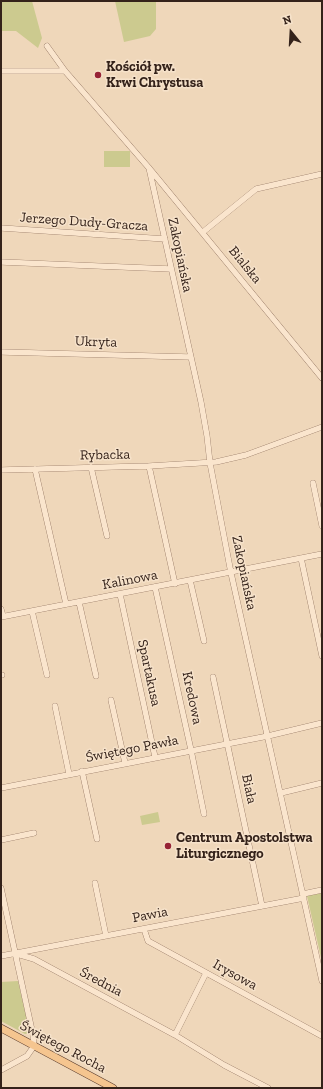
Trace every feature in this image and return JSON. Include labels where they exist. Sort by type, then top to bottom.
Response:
[{"type":"main road","name":"Świętego Rocha","points":[[1,1028],[113,1088]]},
{"type":"street","name":"Bialska","points":[[47,46],[65,70],[150,168],[322,378]]},
{"type":"street","points":[[1,71],[65,70]]},
{"type":"street","name":"Zakopiańska","points":[[150,168],[171,270],[201,402],[210,463],[231,573],[322,981]]},
{"type":"street","points":[[202,232],[256,189],[322,174]]},
{"type":"street","name":"Jerzego Dudy-Gracza","points":[[1,228],[165,239]]},
{"type":"street","points":[[1,262],[171,270]]},
{"type":"street","name":"Ukryta","points":[[1,352],[190,357]]},
{"type":"street","name":"Rybacka","points":[[1,470],[210,463],[246,455],[322,427]]},
{"type":"street","points":[[149,466],[175,584]]},
{"type":"street","points":[[91,467],[107,536]]},
{"type":"street","points":[[35,469],[66,604]]},
{"type":"street","points":[[313,483],[322,526]]},
{"type":"street","name":"Kalinowa","points":[[2,617],[322,554]]},
{"type":"street","points":[[301,558],[322,656]]},
{"type":"street","points":[[190,580],[204,641]]},
{"type":"street","name":"Kredowa","points":[[155,587],[204,814]]},
{"type":"street","name":"Spartakusa","points":[[120,594],[154,757]]},
{"type":"street","points":[[79,602],[96,676]]},
{"type":"street","points":[[1,609],[2,617]]},
{"type":"street","points":[[32,611],[47,675]]},
{"type":"street","name":"Biała","points":[[213,677],[262,906]]},
{"type":"street","points":[[110,700],[125,763]]},
{"type":"street","points":[[55,706],[69,774]]},
{"type":"street","name":"Świętego Pawła","points":[[1,788],[82,771],[268,736],[322,723]]},
{"type":"street","points":[[82,771],[97,839]]},
{"type":"street","points":[[280,793],[322,783]]},
{"type":"street","points":[[1,840],[34,833]]},
{"type":"street","points":[[95,883],[106,936]]},
{"type":"street","points":[[1,888],[14,954],[33,1035],[34,1046],[27,1056],[1,1070]]},
{"type":"street","name":"Pawia","points":[[1,956],[262,906],[322,890]]},
{"type":"street","name":"Irysowa","points":[[144,928],[148,941],[322,1036]]},
{"type":"street","name":"Średnia","points":[[14,954],[34,959],[175,1035],[224,1065],[268,1088]]},
{"type":"street","points":[[175,1035],[206,973]]},
{"type":"shaded area","points":[[1,1],[32,1],[42,38],[38,48],[16,31],[1,31]]},
{"type":"shaded area","points":[[115,1],[156,1],[156,29],[150,36],[124,42]]},
{"type":"shaded area","points":[[104,151],[130,151],[130,167],[104,167]]},
{"type":"shaded area","points":[[158,812],[160,822],[142,825],[140,816]]},
{"type":"shaded area","points":[[322,893],[322,962],[307,896]]},
{"type":"shaded area","points":[[18,981],[29,1034],[25,1034],[1,1021],[1,982]]},
{"type":"place","name":"Kościół pw. Krwi Chrystusa","points":[[98,75]]},
{"type":"place","name":"Centrum Apostolstwa Liturgicznego","points":[[168,846]]}]
